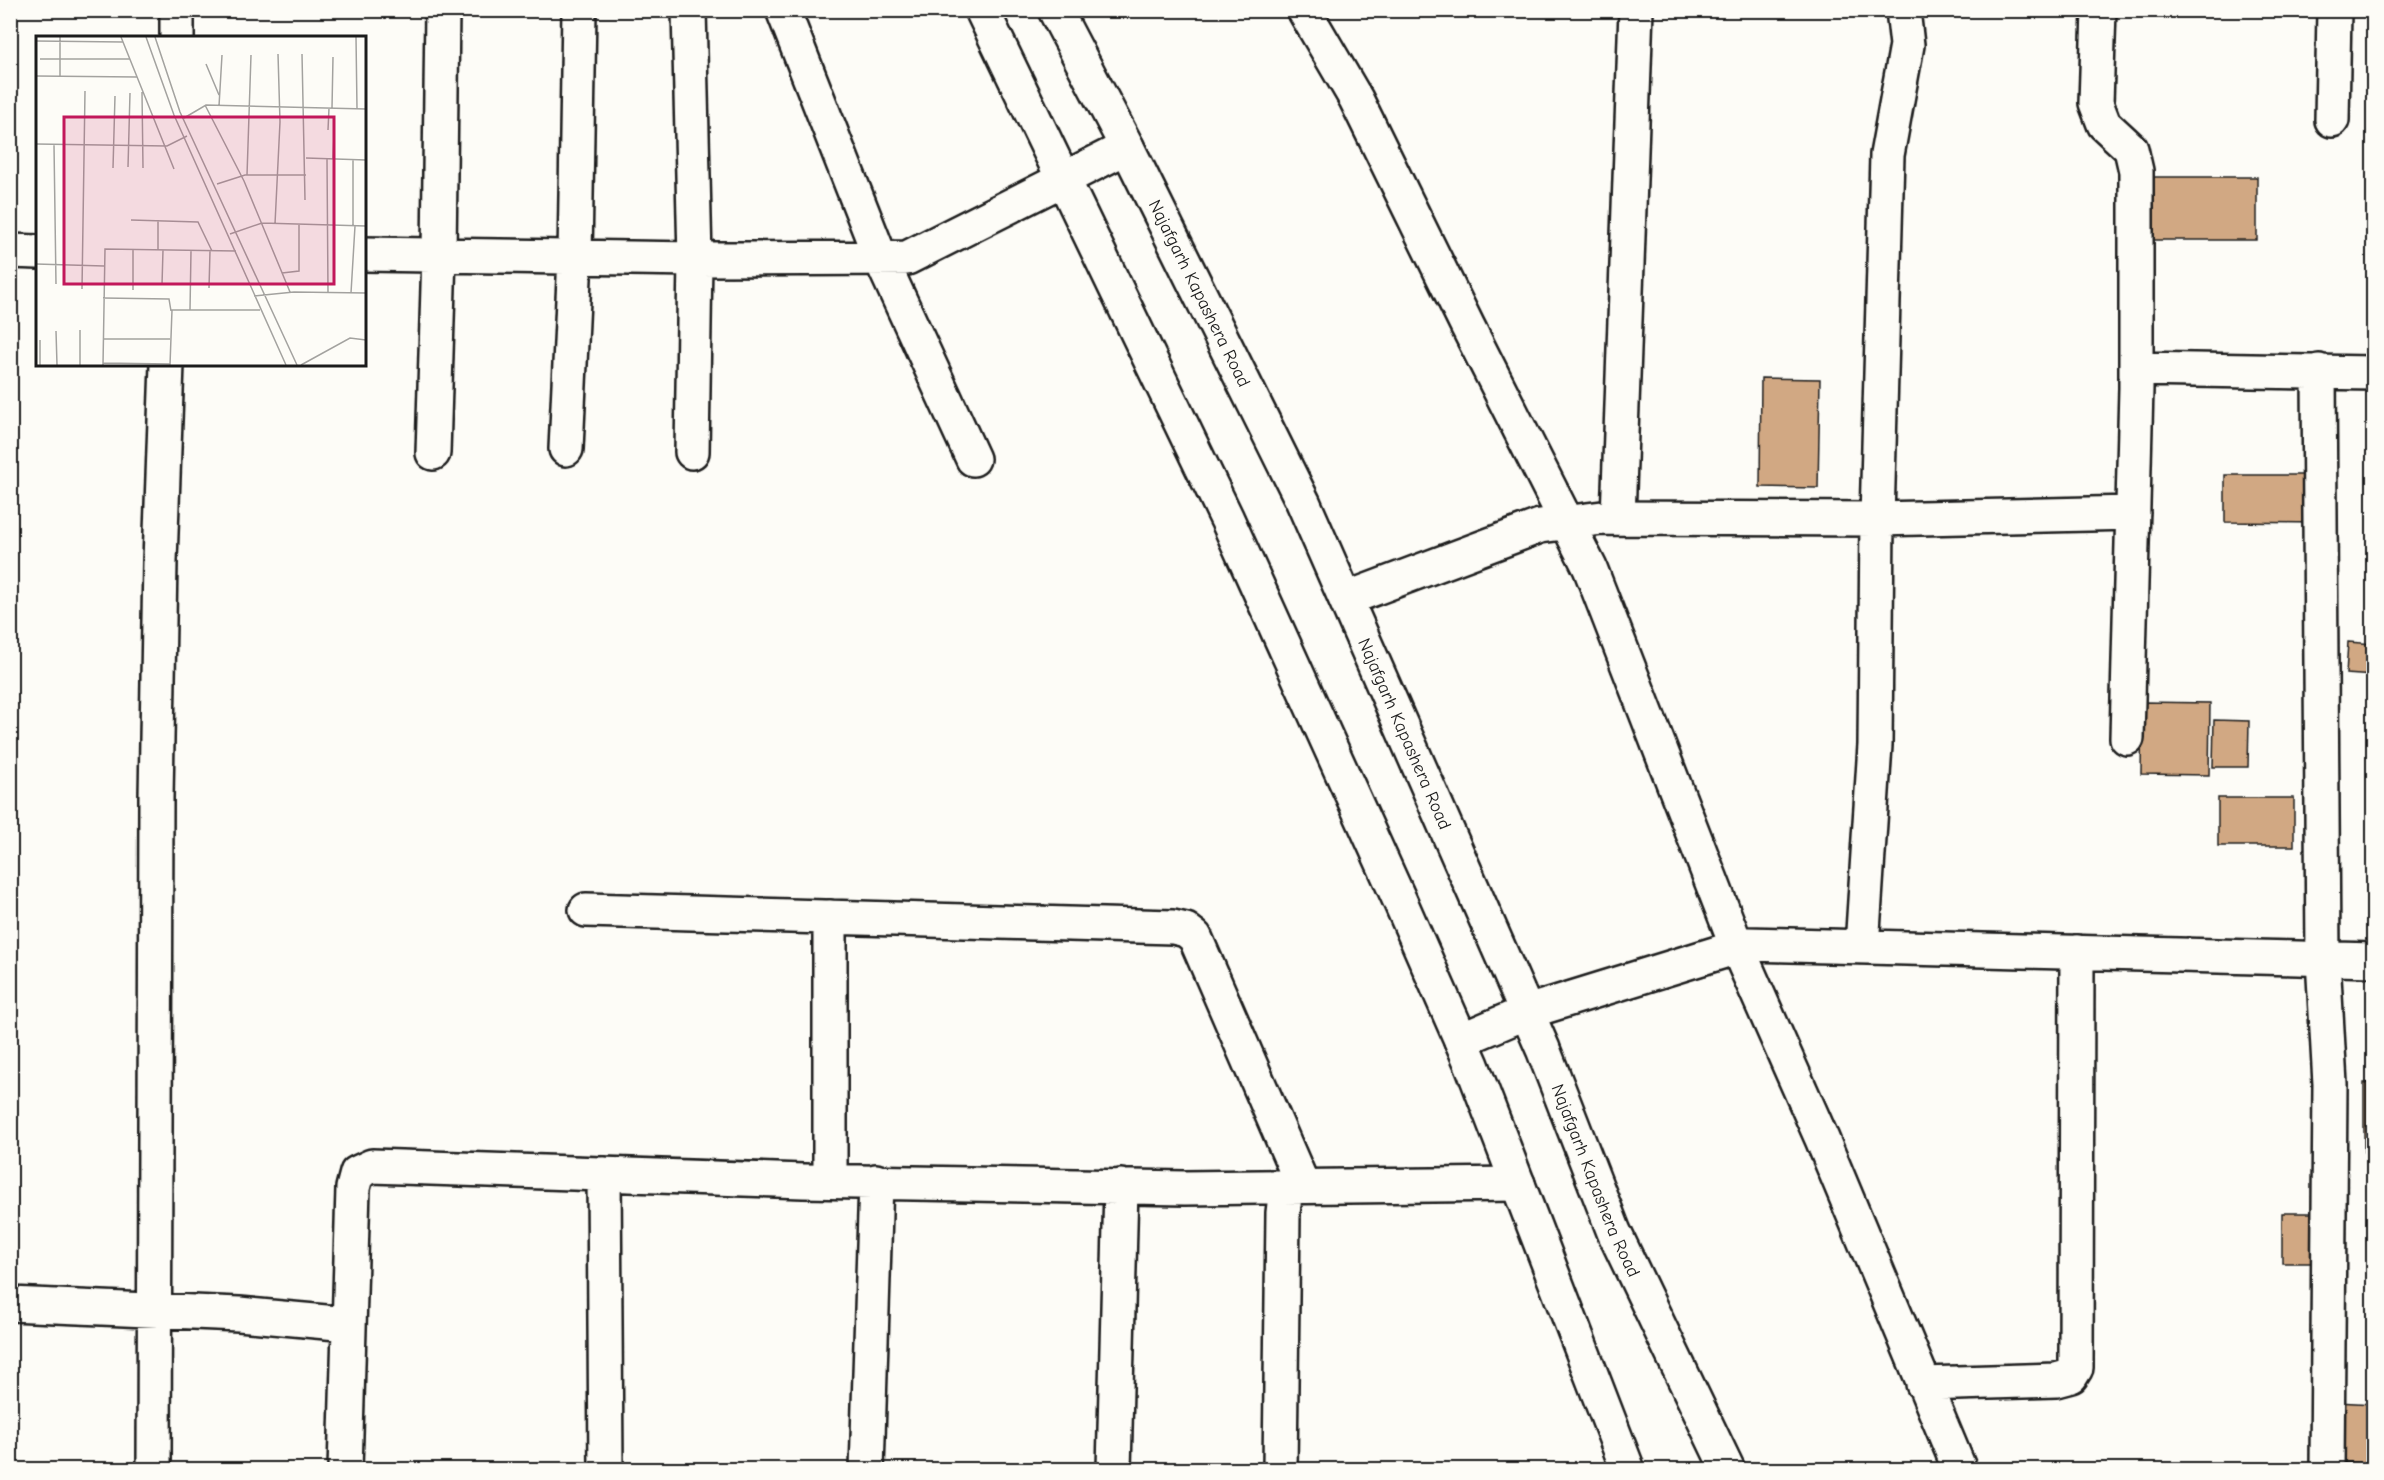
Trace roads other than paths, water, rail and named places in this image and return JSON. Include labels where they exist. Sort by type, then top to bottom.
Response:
[{"type":"street","points":[[177,10],[177,36]]},
{"type":"street","points":[[433,453],[439,254],[442,10]]},
{"type":"street","points":[[566,449],[575,257],[579,10]]},
{"type":"street","points":[[689,10],[695,259],[692,452]]},
{"type":"street","points":[[783,10],[880,257],[974,459]]},
{"type":"street","points":[[982,10],[1064,180],[1066,190],[1227,519],[1400,901],[1461,1040],[1628,1470]]},
{"type":"street","points":[[1304,10],[1356,99],[1590,568],[1737,947],[1827,1150],[1960,1470]]},
{"type":"street","points":[[1618,518],[1636,10]]},
{"type":"street","points":[[1862,946],[1875,745],[1877,519],[1887,155],[1907,45],[1903,10]]},
{"type":"street","points":[[2099,10],[2096,103],[2104,124],[2131,149],[2136,171],[2136,369],[2127,738]]},
{"type":"street","points":[[2332,120],[2334,10]]},
{"type":"street","name":"Najafgarh Kapashera Road","points":[[1059,12],[1303,502],[1527,1012],[1614,1232],[1728,1470]]},
{"type":"street","points":[[366,254],[695,259],[907,258],[1128,147]]},
{"type":"street","points":[[10,251],[36,252]]},
{"type":"street","points":[[154,1470],[156,822],[160,573],[168,366]]},
{"type":"street","points":[[2136,369],[2373,373]]},
{"type":"street","points":[[2319,371],[2323,959],[2330,1084],[2327,1470]]},
{"type":"street","points":[[1346,599],[1540,526],[1567,522],[1618,518],[1877,519],[2133,513]]},
{"type":"street","points":[[586,910],[1173,927],[1186,930],[1195,937],[1294,1187],[1283,1213],[1280,1470]]},
{"type":"street","points":[[830,917],[830,1180]]},
{"type":"street","points":[[1461,1040],[1527,1012],[1747,944],[2373,960]]},
{"type":"street","points":[[1923,1384],[2056,1380],[2071,1376],[2076,1368],[2078,952]]},
{"type":"street","points":[[345,1470],[353,1188],[357,1173],[372,1166],[604,1174],[1121,1186],[1294,1187],[1518,1184]]},
{"type":"street","points":[[604,1174],[606,1470]]},
{"type":"street","points":[[867,1470],[876,1180]]},
{"type":"street","points":[[1114,1470],[1121,1186]]},
{"type":"street","points":[[10,1304],[239,1314],[348,1324]]}]
